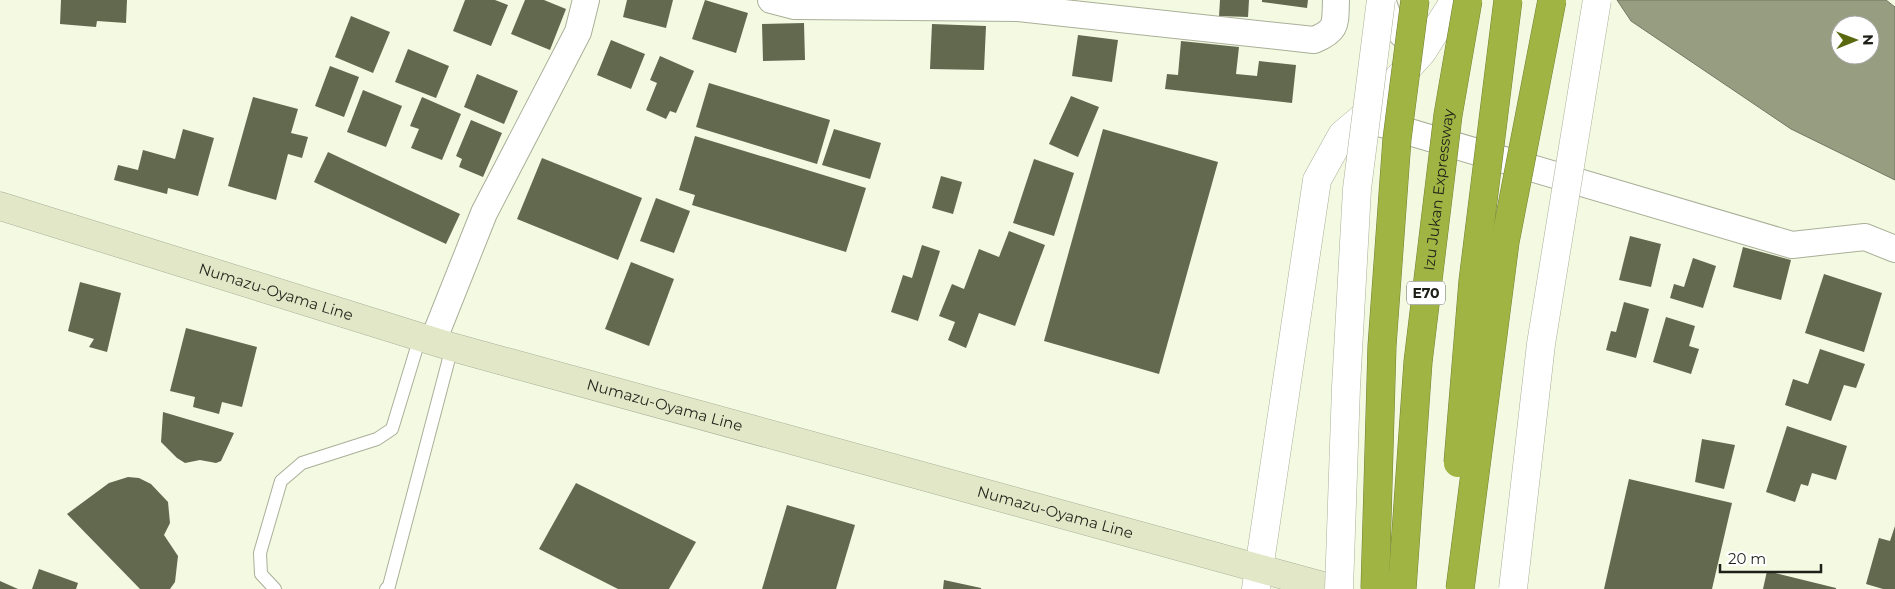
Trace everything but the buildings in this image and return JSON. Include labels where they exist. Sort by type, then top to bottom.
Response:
[{"type":"highway","points":[[1375,589],[1382,346],[1397,139],[1414,0]]},
{"type":"highway","name":"Izu Jukan Expressway","points":[[1402,589],[1418,362],[1448,115],[1468,0]]},
{"type":"highway","points":[[1450,589],[1472,281],[1508,0]]},
{"type":"highway","points":[[1460,589],[1505,242],[1552,0]]},
{"type":"main road","name":"Numazu-Oyama Line","points":[[0,206],[435,342],[1258,578],[1334,589]]},
{"type":"street","points":[[435,342],[484,213],[578,32],[586,0]]},
{"type":"street","points":[[771,0],[794,6],[1017,4],[1314,40],[1328,34],[1335,25],[1336,0]]},
{"type":"street","points":[[1381,0],[1391,24],[1422,52]]},
{"type":"street","points":[[1340,589],[1346,387],[1356,189],[1381,0]]},
{"type":"street","points":[[1258,578],[1317,180],[1342,135],[1362,118],[1422,52],[1455,0]]},
{"type":"street","points":[[1513,589],[1541,344],[1598,0]]},
{"type":"street","points":[[1362,118],[1792,245],[1865,237],[1895,249]]},
{"type":"lane","points":[[275,589],[261,574],[260,553],[281,481],[302,463],[377,439],[392,429],[435,342]]},
{"type":"lane","points":[[386,589],[389,586],[435,342]]},
{"type":"shaded area","points":[[1617,0],[1886,0],[1895,7],[1895,180],[1791,129],[1631,21]]}]
